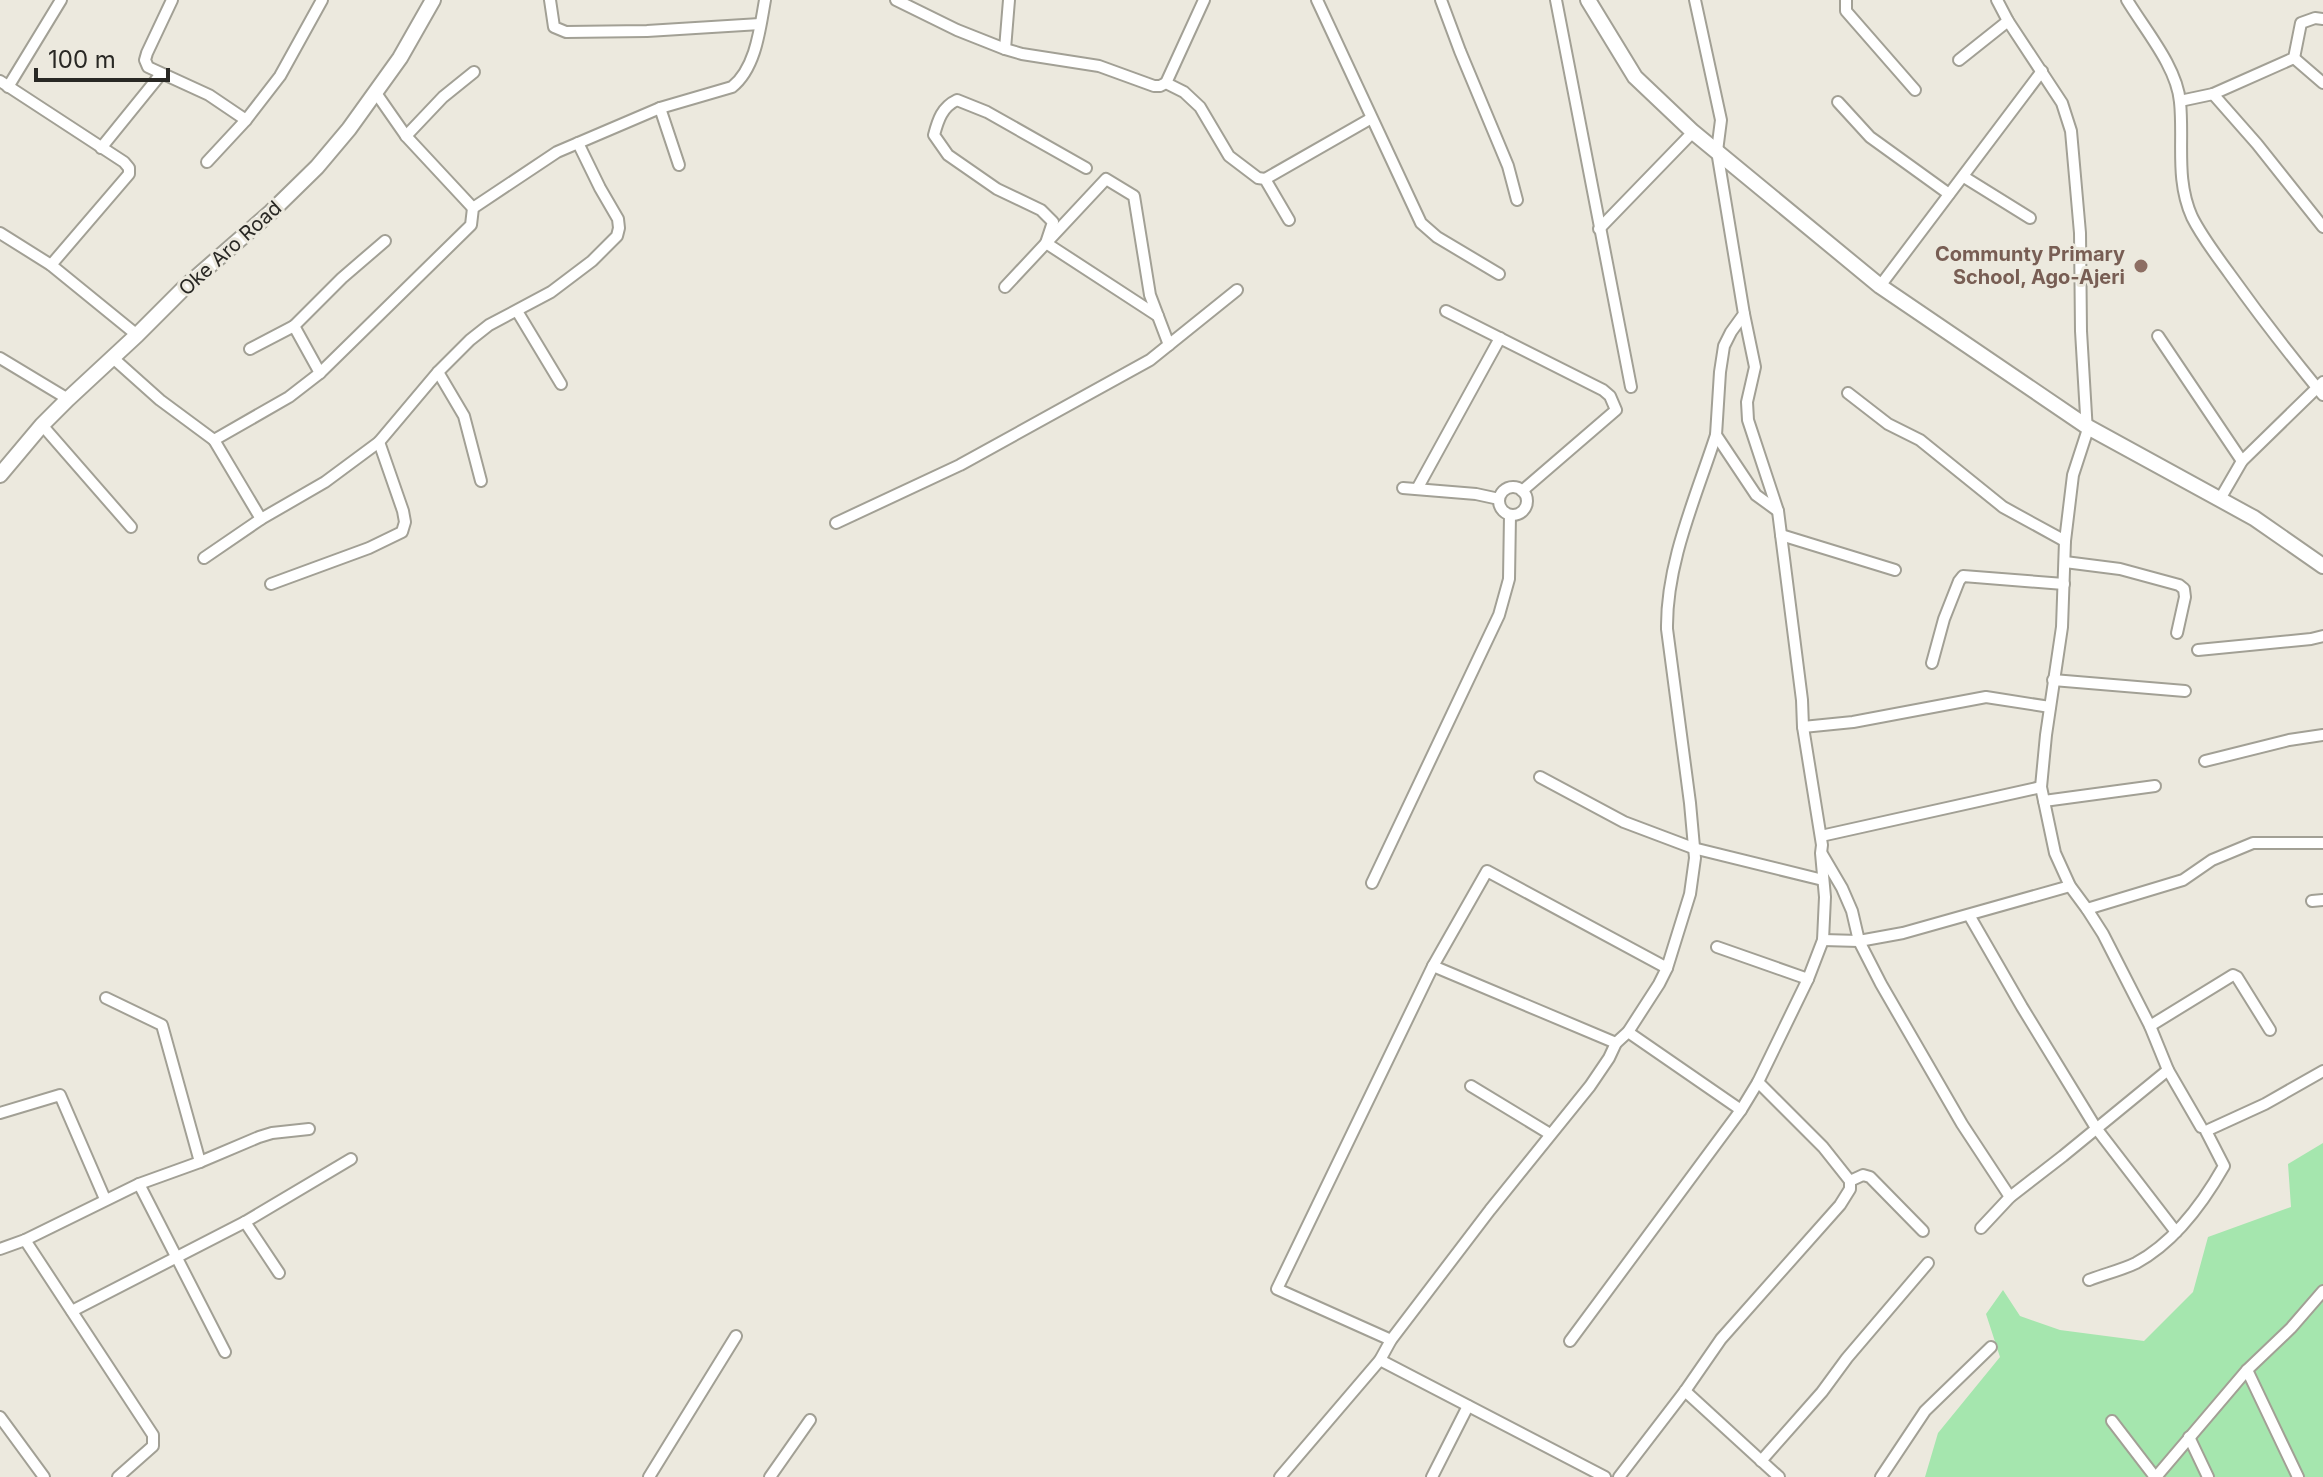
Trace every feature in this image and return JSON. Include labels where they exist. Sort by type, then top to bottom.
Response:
[{"type":"main road","name":"Oke Aro Road","points":[[0,475],[68,399],[184,288],[291,193],[332,149],[400,58],[433,0]]},
{"type":"main road","points":[[1588,0],[1628,69],[1693,132],[1880,286],[2086,426],[2254,518],[2323,566]]},
{"type":"street","points":[[51,265],[129,174],[124,162],[4,84],[61,0]]},
{"type":"street","points":[[172,0],[145,60],[148,67],[209,95],[246,120]]},
{"type":"street","points":[[207,162],[246,120],[280,76],[322,0]]},
{"type":"street","points":[[550,0],[554,27],[566,32],[760,24]]},
{"type":"street","points":[[214,440],[289,397],[320,373],[471,225],[473,208],[557,152],[660,108],[732,87],[739,82],[751,60],[765,0]]},
{"type":"street","points":[[896,0],[1005,49],[1099,66],[1154,86],[1166,83],[1204,0]]},
{"type":"street","points":[[1005,49],[1009,0]]},
{"type":"street","points":[[1317,0],[1421,223],[1437,237],[1499,274]]},
{"type":"street","points":[[1441,0],[1508,166],[1517,200]]},
{"type":"street","points":[[1556,0],[1631,387]]},
{"type":"street","points":[[1570,1341],[1741,1110],[1808,979],[1823,940],[1825,897],[1821,836],[1803,727],[1778,511],[1748,420],[1747,402],[1755,367],[1717,151],[1721,120],[1695,0]]},
{"type":"street","points":[[1846,0],[1846,11],[1915,90]]},
{"type":"street","points":[[1997,0],[2062,103],[2071,131],[2080,233],[2081,331],[2087,432],[2073,475],[2065,541],[2062,627],[2041,787],[2055,853],[2070,886],[2087,909],[2150,1026],[2168,1070],[2201,1127]]},
{"type":"street","points":[[2127,0],[2170,68],[2177,86],[2182,185],[2192,216],[2207,243],[2248,300],[2321,388],[2242,461],[2220,499]]},
{"type":"street","points":[[2294,58],[2301,23],[2315,18],[2323,19]]},
{"type":"street","points":[[1959,60],[2008,21]]},
{"type":"street","points":[[2180,101],[2213,94],[2294,58]]},
{"type":"street","points":[[2294,58],[2323,83]]},
{"type":"street","points":[[1880,286],[2042,71]]},
{"type":"street","points":[[406,136],[443,97],[474,72]]},
{"type":"street","points":[[101,148],[161,74]]},
{"type":"street","points":[[1166,83],[1184,92],[1200,107],[1229,156],[1258,178],[1265,179],[1370,119]]},
{"type":"street","points":[[376,93],[406,136],[473,208]]},
{"type":"street","points":[[2213,94],[2323,227]]},
{"type":"street","points":[[1046,243],[1053,222],[1041,210],[997,189],[948,155],[934,135],[940,116],[950,103],[957,100],[987,112],[1086,168]]},
{"type":"street","points":[[1838,102],[1870,137],[1949,194]]},
{"type":"street","points":[[660,108],[679,165]]},
{"type":"street","points":[[1599,229],[1693,132]]},
{"type":"street","points":[[204,558],[261,519],[325,482],[379,442],[438,372],[470,340],[489,325],[551,292],[592,261],[617,236],[618,219],[578,143]]},
{"type":"street","points":[[1964,177],[2030,218]]},
{"type":"street","points":[[1005,287],[1106,179],[1134,196],[1150,295],[1169,345]]},
{"type":"street","points":[[1265,179],[1289,220]]},
{"type":"street","points":[[0,233],[51,265],[137,335]]},
{"type":"street","points":[[250,349],[294,326],[385,241]]},
{"type":"street","points":[[1046,243],[1158,316]]},
{"type":"street","points":[[836,523],[960,465],[1150,360],[1237,290]]},
{"type":"street","points":[[517,311],[561,384]]},
{"type":"street","points":[[1446,311],[1603,390],[1610,396],[1616,410],[1522,491]]},
{"type":"street","points":[[1280,1477],[1380,1360],[1391,1340],[1590,1086],[1667,968],[1690,894],[1695,858],[1666,610],[1676,559],[1716,435],[1724,346],[1744,314]]},
{"type":"street","points":[[294,326],[320,373]]},
{"type":"street","points":[[2158,336],[2242,461]]},
{"type":"street","points":[[1417,489],[1500,338]]},
{"type":"street","points":[[0,358],[68,399]]},
{"type":"street","points":[[113,358],[160,400],[214,440],[261,519]]},
{"type":"street","points":[[438,372],[464,416],[481,481]]},
{"type":"street","points":[[1848,393],[1888,424],[1920,440],[2003,507],[2065,541]]},
{"type":"street","points":[[42,425],[131,527]]},
{"type":"street","points":[[1716,435],[1756,495],[1778,511]]},
{"type":"street","points":[[271,584],[369,548],[402,532],[405,522],[403,511],[379,442]]},
{"type":"street","points":[[1515,487],[1522,491],[1527,499],[1519,514],[1510,515],[1500,508],[1499,499],[1506,489],[1515,487]]},
{"type":"street","points":[[1403,488],[1499,499]]},
{"type":"street","points":[[1372,883],[1499,615],[1509,579],[1510,515]]},
{"type":"street","points":[[1781,535],[1895,570]]},
{"type":"street","points":[[2065,562],[2120,569],[2179,585],[2184,589],[2185,597],[2177,633]]},
{"type":"street","points":[[1932,663],[1944,619],[1963,576],[2064,584]]},
{"type":"street","points":[[2198,650],[2323,636]]},
{"type":"street","points":[[2053,680],[2185,691]]},
{"type":"street","points":[[1803,727],[1853,722],[1986,697],[2050,707]]},
{"type":"street","points":[[2205,761],[2289,740],[2323,735]]},
{"type":"street","points":[[1540,777],[1624,822],[1693,848],[1823,880]]},
{"type":"street","points":[[2044,801],[2155,786]]},
{"type":"street","points":[[1821,836],[2041,787]]},
{"type":"street","points":[[2087,909],[2183,880],[2212,860],[2253,843],[2323,843]]},
{"type":"street","points":[[1821,853],[1842,888],[1852,911],[1859,941],[1881,984],[1962,1124],[2010,1197]]},
{"type":"street","points":[[1391,1340],[1277,1289],[1433,966],[1487,871],[1667,968]]},
{"type":"street","points":[[1823,940],[1859,941],[1903,933],[2070,886]]},
{"type":"street","points":[[1969,915],[2096,1128],[2176,1232]]},
{"type":"street","points":[[1717,947],[1808,979]]},
{"type":"street","points":[[1433,966],[1616,1043]]},
{"type":"street","points":[[2150,1026],[2233,975],[2270,1030]]},
{"type":"street","points":[[106,998],[162,1025],[200,1162]]},
{"type":"street","points":[[1628,1032],[1741,1110]]},
{"type":"street","points":[[1981,1228],[2010,1197],[2168,1070]]},
{"type":"street","points":[[2089,1280],[2137,1263],[2176,1232],[2210,1191],[2224,1166],[2206,1131],[2265,1104],[2323,1071]]},
{"type":"street","points":[[1619,1477],[1721,1339],[1840,1205],[1850,1189],[1850,1181],[1823,1147],[1758,1082]]},
{"type":"street","points":[[1471,1086],[1550,1134]]},
{"type":"street","points":[[0,1113],[60,1095],[105,1199]]},
{"type":"street","points":[[0,1249],[25,1240],[139,1184],[272,1133],[309,1129]]},
{"type":"street","points":[[72,1311],[245,1222],[351,1159]]},
{"type":"street","points":[[1850,1181],[1863,1175],[1870,1177],[1923,1231]]},
{"type":"street","points":[[139,1184],[225,1352]]},
{"type":"street","points":[[245,1222],[279,1273]]},
{"type":"street","points":[[25,1240],[153,1435],[153,1446],[118,1477]]},
{"type":"street","points":[[1761,1461],[1928,1263]]},
{"type":"street","points":[[2112,1421],[2156,1477],[2247,1370],[2291,1328],[2323,1291]]},
{"type":"street","points":[[649,1477],[736,1336]]},
{"type":"street","points":[[1881,1477],[1925,1411],[1991,1347]]},
{"type":"street","points":[[1380,1360],[1605,1477]]},
{"type":"street","points":[[2247,1370],[2298,1477]]},
{"type":"street","points":[[1685,1391],[1779,1477]]},
{"type":"street","points":[[1432,1477],[1468,1406]]},
{"type":"street","points":[[0,1417],[44,1477]]},
{"type":"street","points":[[770,1477],[810,1420]]},
{"type":"street","points":[[2189,1437],[2208,1477]]},
{"type":"green space","points":[[2323,1143],[2323,1477],[1925,1477],[1938,1433],[2000,1357],[1986,1314],[2003,1290],[2020,1316],[2060,1330],[2144,1341],[2193,1292],[2208,1237],[2291,1207],[2288,1164]]},
{"type":"place","name":"Communty Primary School, Ago-Ajeri","points":[[2141,266]]}]
